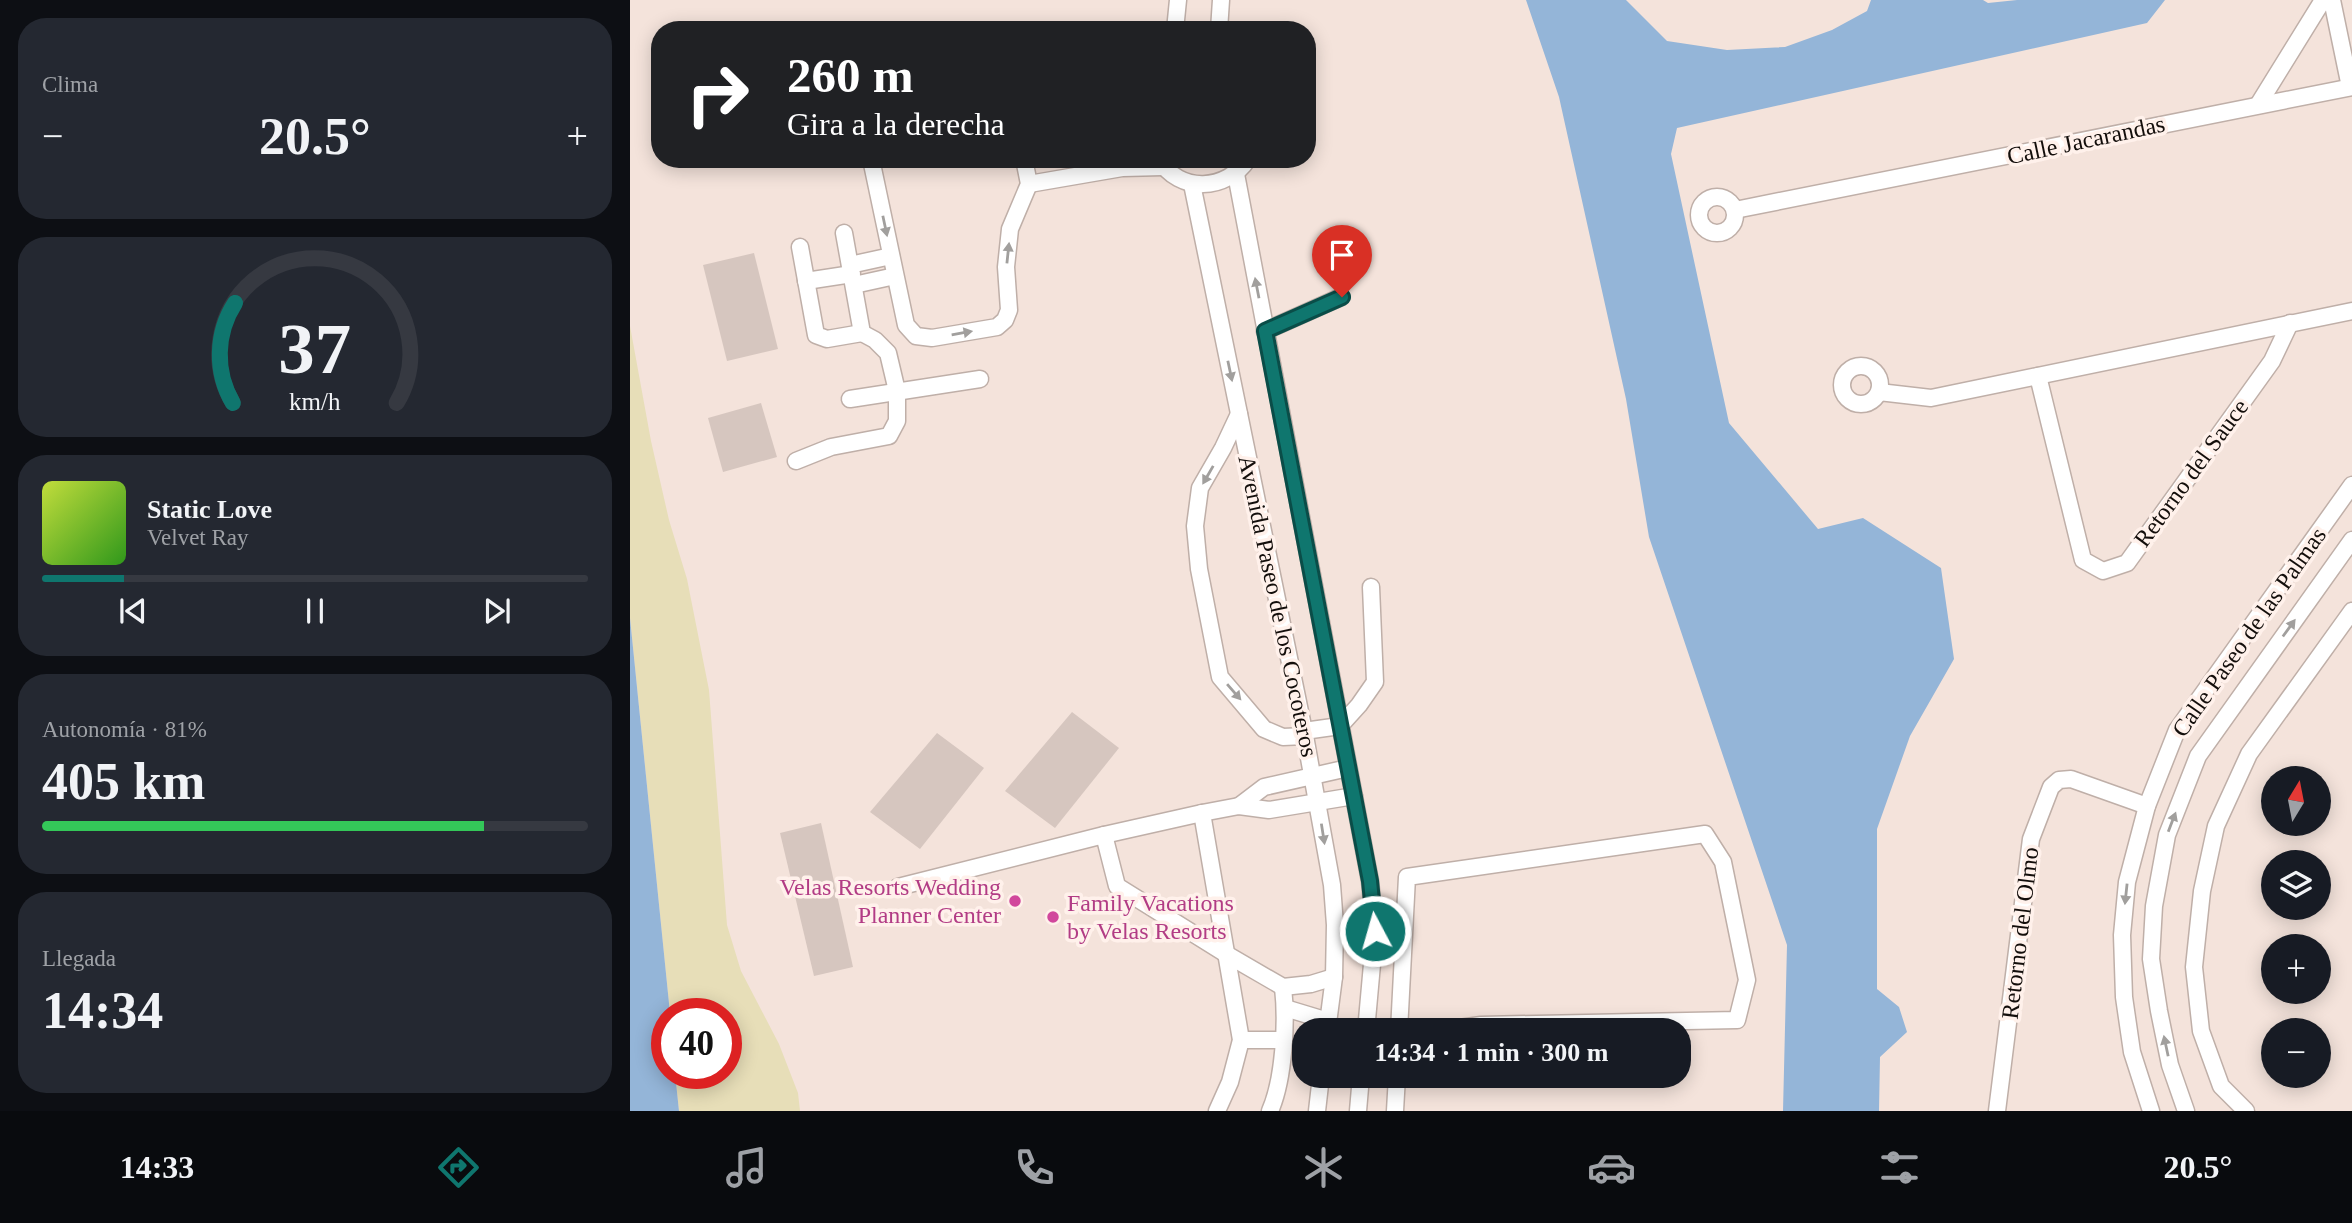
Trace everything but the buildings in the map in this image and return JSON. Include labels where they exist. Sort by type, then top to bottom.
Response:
[{"type":"street","points":[[1176,21],[1178,0]]},
{"type":"street","points":[[1220,21],[1221,0]]},
{"type":"street","points":[[2258,105],[2323,0]]},
{"type":"street","name":"Calle Jacarandas","points":[[1735,209],[2351,87],[2332,0]]},
{"type":"street","points":[[873,168],[906,325],[916,336],[932,338],[997,327],[1005,320],[1009,310],[1006,267],[1010,229],[1029,184],[1026,168]]},
{"type":"street","points":[[1029,184],[1122,168]]},
{"type":"street","points":[[1166,168],[1176,178],[1192,184],[1209,185],[1223,182],[1241,168]]},
{"type":"street","name":"Avenida Paseo de los Cocoteros","points":[[1236,174],[1370,881],[1375,931],[1367,1018]]},
{"type":"street","name":"Avenida Paseo de los Cocoteros","points":[[1192,184],[1305,734],[1332,885],[1335,925],[1334,977],[1328,1018]]},
{"type":"street","points":[[844,233],[862,333]]},
{"type":"street","points":[[796,461],[831,447],[889,436],[897,421],[897,391],[888,353],[876,340],[862,333],[827,339],[816,335],[800,247]]},
{"type":"street","points":[[852,275],[891,256]]},
{"type":"street","points":[[806,281],[852,275],[895,276]]},
{"type":"street","points":[[1265,331],[1342,297]]},
{"type":"street","points":[[1879,392],[1931,398],[2352,311]]},
{"type":"street","name":"Retorno del Sauce","points":[[2038,376],[2083,559],[2103,571],[2126,563],[2272,361],[2290,323]]},
{"type":"street","points":[[850,399],[980,379]]},
{"type":"street","points":[[1239,414],[1200,488],[1195,526],[1199,569],[1220,677],[1264,729],[1283,737],[1340,726],[1359,705],[1376,682],[1371,587]]},
{"type":"street","name":"Calle Paseo de las Palmas","points":[[2151,1111],[2132,1052],[2124,997],[2122,934],[2127,882],[2147,806],[2177,730],[2352,485]]},
{"type":"street","name":"Calle Paseo de las Palmas","points":[[2186,1111],[2170,1065],[2151,959],[2154,906],[2167,835],[2198,756],[2352,540]]},
{"type":"street","points":[[2246,1111],[2221,1086],[2201,1031],[2193,967],[2202,891],[2216,826],[2249,754],[2352,611]]},
{"type":"street","points":[[2230,655],[2256,674]]},
{"type":"street","points":[[1239,806],[1265,787],[1348,768]]},
{"type":"street","name":"Retorno del Olmo","points":[[2000,1108],[2031,839],[2051,788],[2059,780],[2071,779],[2147,806]]},
{"type":"street","points":[[898,887],[1202,813],[1239,806],[1269,810],[1354,796]]},
{"type":"street","points":[[1202,813],[1241,1040],[1230,1082],[1217,1111]]},
{"type":"street","points":[[1399,1018],[1407,877],[1705,834],[1723,862],[1747,980],[1737,1020],[1691,1021]]},
{"type":"street","points":[[1104,835],[1118,886],[1226,954],[1283,987],[1311,984],[1334,977]]},
{"type":"street","points":[[1270,1111],[1275,1100],[1284,1040],[1283,987]]},
{"type":"street","points":[[1285,1008],[1308,1018]]},
{"type":"street","points":[[1241,1040],[1284,1040]]},
{"type":"street","points":[[1317,1111],[1320,1088]]},
{"type":"street","points":[[1358,1111],[1361,1088]]},
{"type":"street","points":[[1395,1111],[1396,1088]]},
{"type":"sand","points":[[630,326],[651,441],[669,520],[687,579],[709,690],[727,925],[741,971],[779,1044],[798,1093],[800,1111],[679,1111],[677,1089],[742,1089],[742,998],[668,998],[630,618]]},
{"type":"water","points":[[1526,0],[1626,0],[1667,41],[1727,50],[1785,47],[1832,30],[1867,11],[1871,0],[1983,0],[1988,3],[2017,0],[2165,0],[2147,23],[1677,128],[1671,154],[1729,423],[1818,529],[1863,518],[1941,568],[1954,659],[1910,736],[1877,829],[1877,989],[1899,1007],[1907,1032],[1880,1057],[1879,1111],[1783,1111],[1787,945],[1649,537],[1626,399],[1559,97]]},
{"type":"water","points":[[630,618],[668,998],[651,998],[651,1089],[677,1089],[679,1111],[630,1111]]},
{"type":"place","name":"Velas Resorts Wedding Planner Center","points":[[1015,901]]},
{"type":"place","name":"Family Vacations by Velas Resorts","points":[[1053,917]]},
{"type":"route","points":[[1342,297],[1265,331],[1370,881],[1375,931]]}]
